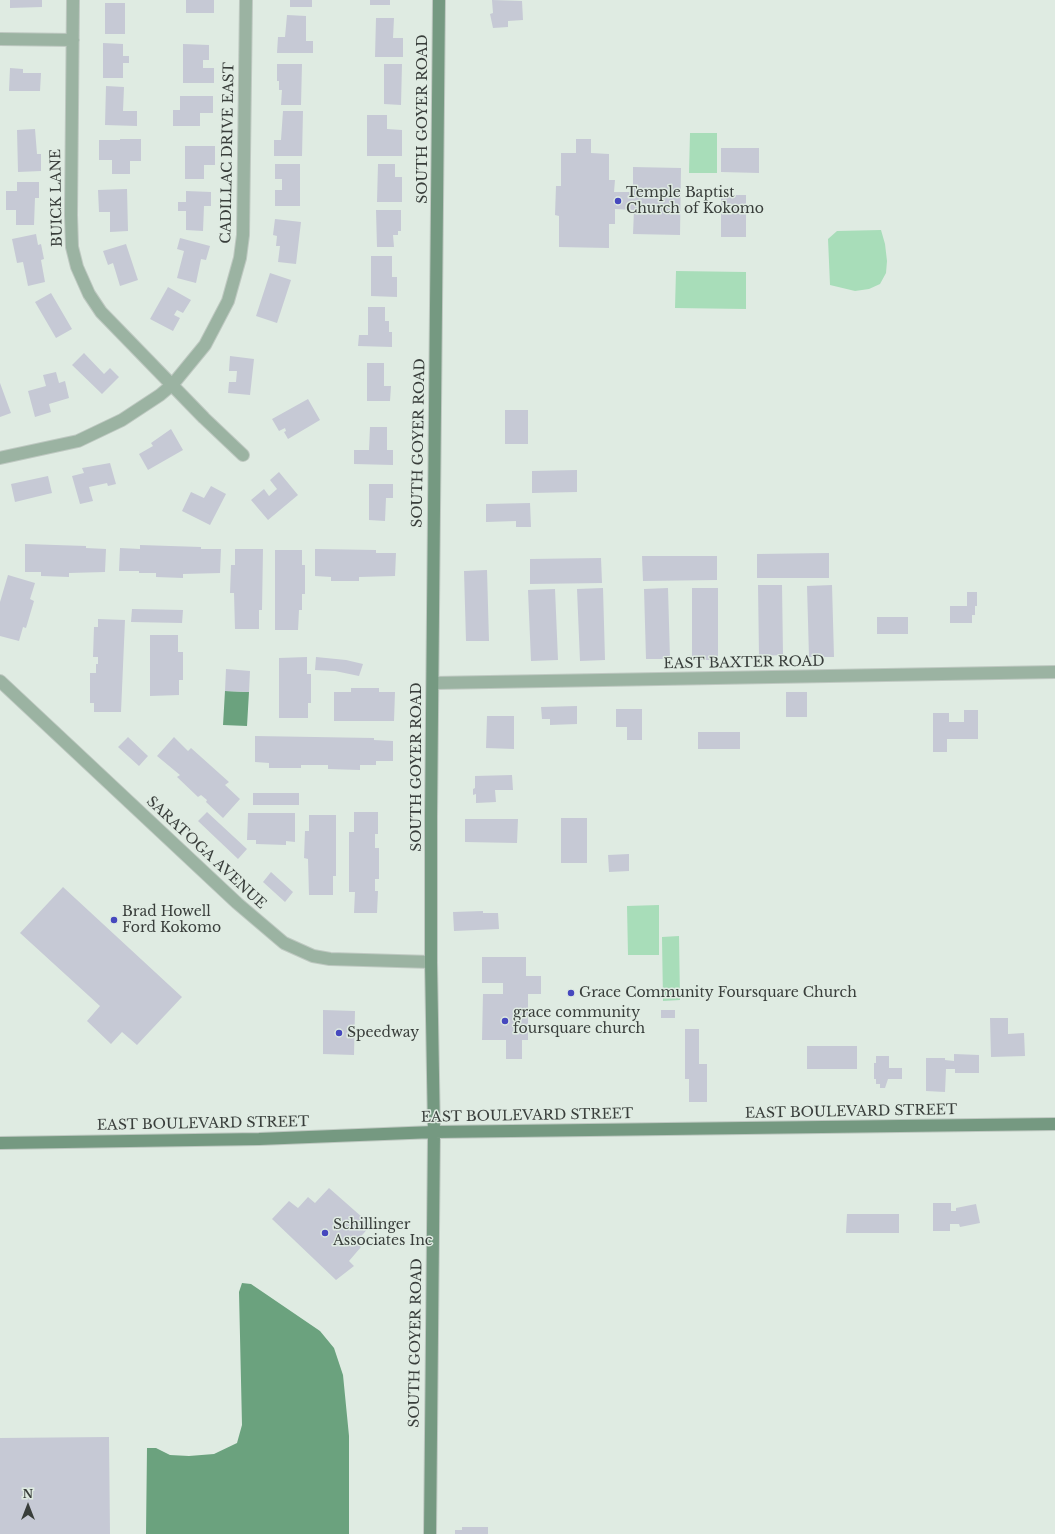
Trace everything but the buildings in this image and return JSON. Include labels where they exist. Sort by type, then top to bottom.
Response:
[{"type":"street","name":"BUICK LANE","points":[[74,0],[70,215],[72,247],[77,267],[89,294],[102,312],[173,384],[204,418],[243,455]]},
{"type":"street","name":"CADILLAC DRIVE EAST","points":[[0,458],[78,441],[122,420],[160,395],[173,384],[205,344],[228,301],[240,258],[243,235],[246,0]]},
{"type":"street","name":"SOUTH GOYER ROAD","points":[[430,1534],[434,1132],[431,962],[439,0]]},
{"type":"street","points":[[0,39],[73,40]]},
{"type":"street","name":"EAST BAXTER ROAD","points":[[433,683],[1055,672]]},
{"type":"street","name":"SARATOGA AVENUE","points":[[0,681],[237,903],[284,943],[313,956],[330,959],[431,962]]},
{"type":"street","name":"EAST BOULEVARD STREET","points":[[0,1143],[259,1139],[434,1132],[1055,1124]]},
{"type":"shaded area","points":[[690,133],[717,133],[717,173],[689,173]]},
{"type":"shaded area","points":[[881,230],[885,244],[887,261],[886,273],[880,284],[869,289],[855,291],[830,285],[828,239],[837,231]]},
{"type":"shaded area","points":[[676,271],[746,272],[746,309],[675,308]]},
{"type":"shaded area","points":[[225,691],[249,692],[247,726],[223,725]]},
{"type":"shaded area","points":[[659,905],[659,955],[628,955],[627,906]]},
{"type":"shaded area","points":[[679,936],[680,1000],[663,1001],[662,937]]},
{"type":"shaded area","points":[[242,1283],[251,1284],[320,1331],[334,1348],[343,1375],[349,1436],[349,1534],[146,1534],[147,1448],[156,1448],[170,1455],[189,1456],[214,1454],[237,1443],[242,1425],[239,1292]]},
{"type":"place","name":"Temple Baptist Church of Kokomo","points":[[618,201]]},
{"type":"place","name":"Brad Howell Ford Kokomo","points":[[114,920]]},
{"type":"place","name":"Grace Community Foursquare Church","points":[[571,993]]},
{"type":"place","name":"grace community foursquare church","points":[[505,1021]]},
{"type":"place","name":"Speedway","points":[[339,1033]]},
{"type":"place","name":"Schillinger Associates Inc","points":[[325,1233]]}]
